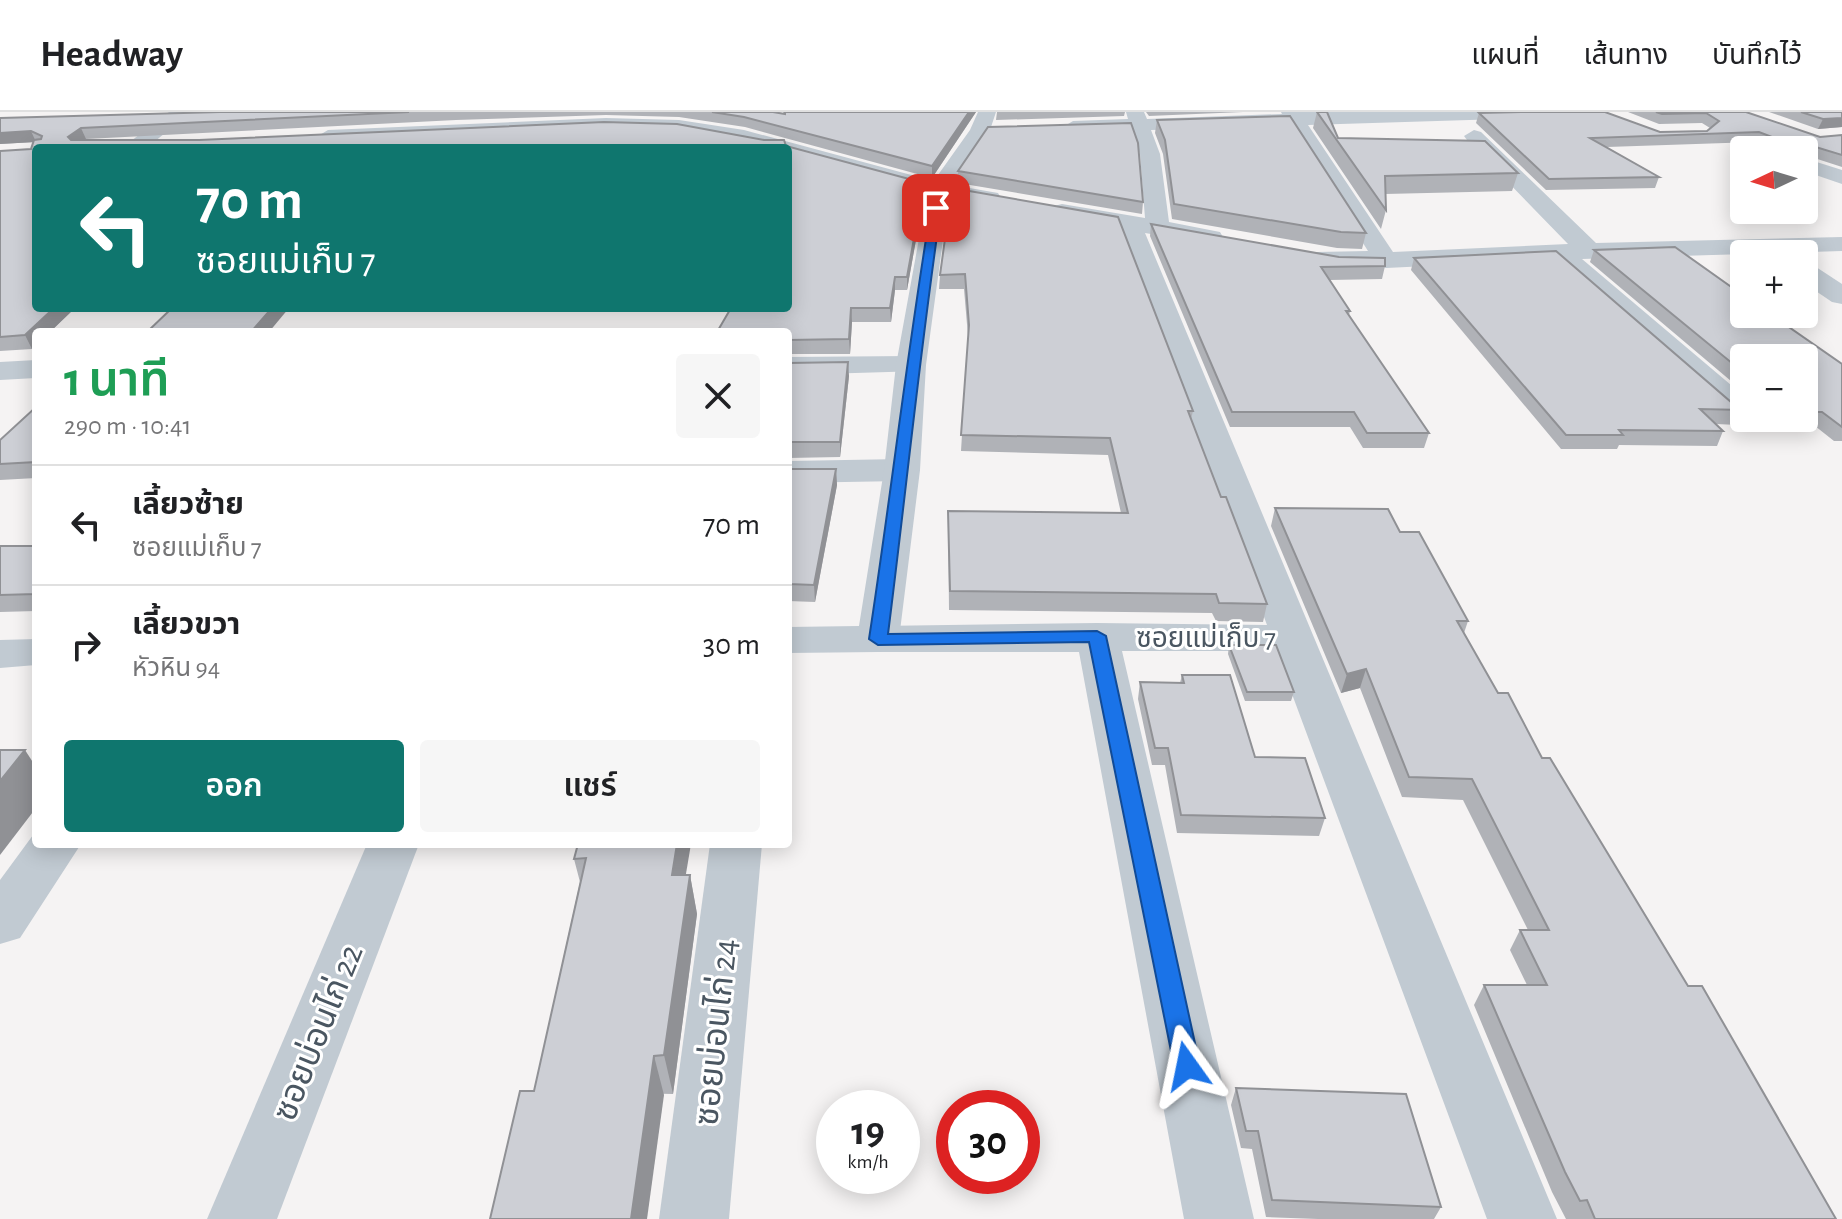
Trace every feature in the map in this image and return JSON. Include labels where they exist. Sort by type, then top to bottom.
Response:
[{"type":"street","points":[[139,144],[181,112]]},
{"type":"street","points":[[1060,128],[1137,118],[1535,112]]},
{"type":"street","points":[[1453,115],[1589,251]]},
{"type":"street","points":[[1292,116],[1386,260]]},
{"type":"street","points":[[1137,118],[1150,154],[1143,226],[1294,638],[1522,1219]]},
{"type":"street","points":[[313,137],[555,119],[719,130],[771,144]]},
{"type":"street","points":[[878,639],[902,470],[911,365],[939,189],[988,124]]},
{"type":"street","points":[[792,150],[939,189],[1012,202]]},
{"type":"street","points":[[1818,169],[1842,177]]},
{"type":"street","points":[[1042,208],[1232,241]]},
{"type":"street","points":[[1818,246],[1842,244]]},
{"type":"street","points":[[1307,254],[1352,260],[1386,260],[1589,251],[1730,250]]},
{"type":"street","points":[[1559,252],[1730,401]]},
{"type":"street","points":[[1818,280],[1842,296]]},
{"type":"street","points":[[792,366],[911,365]]},
{"type":"street","points":[[0,371],[32,369]]},
{"type":"street","points":[[792,472],[902,470]]},
{"type":"street","points":[[1097,636],[1219,1219]]},
{"type":"street","name":"ซอยแม่เก็บ 7","points":[[792,640],[1097,636],[1294,638]]},
{"type":"street","points":[[0,654],[32,652]]},
{"type":"street","points":[[0,922],[52,848]]},
{"type":"street","name":"ซอยบ่อนไก่ 22","points":[[242,1219],[391,848]]},
{"type":"street","name":"ซอยบ่อนไก่ 24","points":[[694,1219],[736,848]]},
{"type":"building","points":[[220,112],[409,112],[81,128],[68,137],[71,140],[199,140],[604,122],[677,124],[764,140],[784,140],[785,144],[33,144],[42,136],[31,131],[0,133],[0,118]]},
{"type":"building","points":[[712,112],[969,112],[932,166],[744,117]]},
{"type":"building","points":[[1317,112],[1327,112],[1338,138],[1485,141],[1518,173],[1385,176],[1386,210]]},
{"type":"building","points":[[1605,112],[1660,132],[1707,131],[1719,121],[1706,113],[1656,112],[1746,112],[1817,136],[1769,136],[1759,132],[1590,138],[1659,177],[1549,179],[1479,113]]},
{"type":"building","points":[[1801,112],[1842,112],[1842,118],[1823,119]]},
{"type":"building","points":[[1290,116],[1366,233],[1341,232],[1174,204],[1165,140],[1157,120]]},
{"type":"building","points":[[1131,123],[1138,143],[1143,202],[958,171],[988,127]]},
{"type":"building","points":[[1842,135],[1842,155],[1818,148],[1818,136]]},
{"type":"building","points":[[32,146],[32,312],[50,312],[25,335],[0,337],[0,151],[31,149]]},
{"type":"building","points":[[792,148],[924,183],[907,277],[895,277],[890,308],[851,308],[849,339],[792,340],[792,328],[719,328],[729,312],[792,312]]},
{"type":"building","points":[[952,188],[1118,217],[1193,411],[1188,411],[1221,497],[1226,497],[1267,604],[1219,603],[1216,594],[950,591],[948,511],[1128,513],[1110,438],[961,435],[969,325],[965,274],[940,275]]},
{"type":"building","points":[[1151,224],[1339,257],[1385,258],[1385,266],[1321,267],[1350,311],[1346,311],[1429,433],[1367,433],[1354,412],[1232,412]]},
{"type":"building","points":[[1675,247],[1730,286],[1730,328],[1790,328],[1813,344],[1730,344],[1730,362],[1594,250]]},
{"type":"building","points":[[1556,251],[1730,401],[1730,410],[1700,409],[1723,431],[1619,430],[1623,435],[1566,435],[1414,258]]},
{"type":"building","points":[[168,312],[268,312],[254,328],[151,328]]},
{"type":"building","points":[[1818,347],[1842,364],[1842,427],[1818,412]]},
{"type":"building","points":[[848,362],[840,442],[792,442],[792,363]]},
{"type":"building","points":[[32,411],[32,462],[0,464],[0,440]]},
{"type":"building","points":[[792,469],[836,469],[814,585],[792,584]]},
{"type":"building","points":[[1275,508],[1388,509],[1400,532],[1419,532],[1468,621],[1457,621],[1498,693],[1508,693],[1542,758],[1550,758],[1688,986],[1702,986],[1836,1219],[1595,1219],[1587,1200],[1580,1201],[1484,985],[1547,985],[1520,930],[1549,930],[1472,779],[1409,777],[1366,669],[1347,674]]},
{"type":"building","points":[[0,546],[32,546],[32,594],[0,595]]},
{"type":"building","points":[[1229,645],[1276,645],[1294,692],[1247,692]]},
{"type":"building","points":[[1182,675],[1230,675],[1255,757],[1305,758],[1325,818],[1181,815],[1168,748],[1155,748],[1140,682],[1184,683]]},
{"type":"building","points":[[0,750],[25,750],[0,781]]},
{"type":"building","points":[[577,848],[676,848],[672,875],[690,875],[664,1055],[654,1056],[631,1219],[490,1219],[520,1091],[534,1091],[586,858],[574,859]]},
{"type":"building","points":[[1236,1088],[1406,1094],[1441,1207],[1272,1200],[1258,1131],[1246,1131]]},
{"type":"route","points":[[936,208],[911,365],[902,470],[878,639],[1097,636],[1187,1066]]}]
